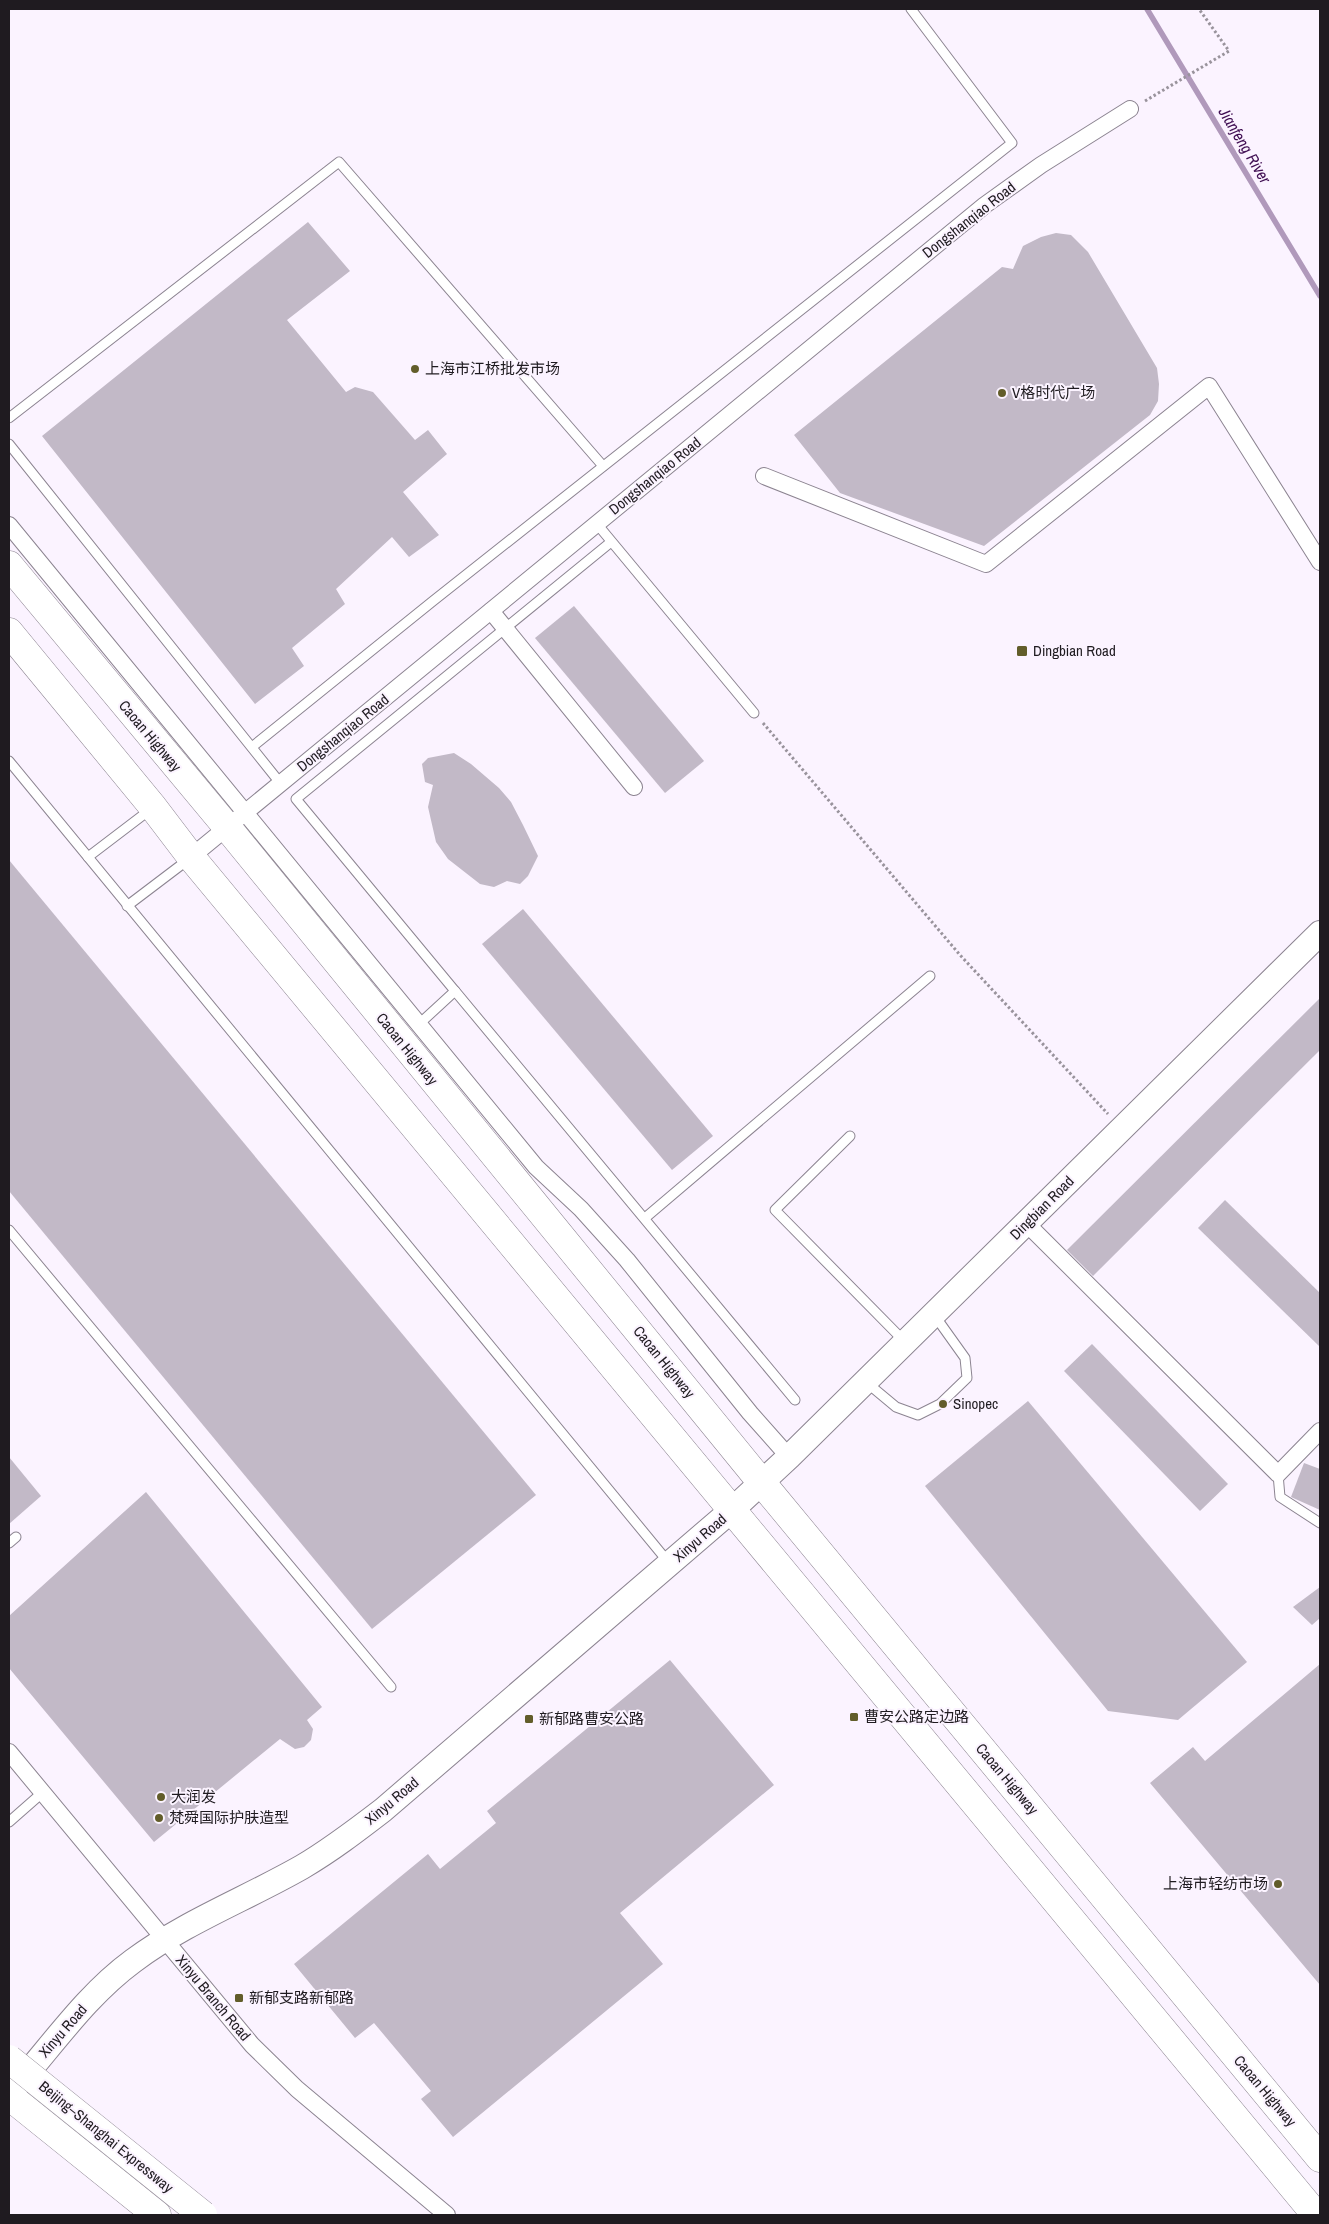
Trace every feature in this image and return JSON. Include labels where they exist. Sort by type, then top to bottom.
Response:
[{"type":"highway","name":"Caoan Highway","points":[[9,565],[236,820],[409,1032],[762,1483],[1320,2158]]},
{"type":"highway","points":[[9,632],[192,857],[1316,2215]]},
{"type":"highway","name":"Beijing–Shanghai Expressway","points":[[9,2059],[203,2215]]},
{"type":"highway","name":"Beijing–Shanghai Expressway","points":[[9,2095],[157,2215]]},
{"type":"street","name":"Dongshanqiao Road","points":[[192,857],[985,204],[1130,109]]},
{"type":"street","points":[[764,476],[986,564],[1210,386],[1320,562]]},
{"type":"street","points":[[9,525],[236,820]]},
{"type":"street","points":[[491,611],[634,787]]},
{"type":"street","name":"Dingbian Road","points":[[762,1483],[1320,933]]},
{"type":"street","points":[[409,1032],[536,1167],[581,1209],[627,1260],[750,1413],[789,1457]]},
{"type":"street","points":[[1026,1223],[1278,1474],[1320,1431]]},
{"type":"street","name":"Xinyu Road","points":[[9,2095],[71,2020],[98,1991],[132,1962],[164,1939],[302,1867],[345,1840],[383,1810],[762,1483]]},
{"type":"street","name":"Xinyu Branch Road","points":[[9,1752],[226,2014],[274,2068],[447,2215]]},
{"type":"lane","points":[[252,747],[603,466],[1012,143],[910,9]]},
{"type":"lane","points":[[9,418],[339,162],[603,466]]},
{"type":"lane","points":[[9,444],[281,784]]},
{"type":"lane","points":[[597,524],[754,714]]},
{"type":"lane","points":[[611,542],[296,799],[646,1218],[795,1400]]},
{"type":"lane","points":[[9,761],[670,1564]]},
{"type":"lane","points":[[88,857],[153,807]]},
{"type":"lane","points":[[127,906],[192,857]]},
{"type":"lane","points":[[646,1218],[930,976]]},
{"type":"lane","points":[[409,1032],[455,991]]},
{"type":"lane","points":[[850,1136],[775,1210],[906,1342]]},
{"type":"lane","points":[[9,1230],[391,1687]]},
{"type":"lane","points":[[865,1382],[896,1407],[918,1415],[940,1404],[967,1378],[965,1358],[934,1314]]},
{"type":"lane","points":[[1278,1474],[1280,1497],[1320,1524]]},
{"type":"lane","points":[[9,1822],[42,1793]]},
{"type":"path","points":[[1130,109],[1229,51],[1199,9]]},
{"type":"path","points":[[754,714],[960,955],[1122,1129]]},
{"type":"building","points":[[308,222],[350,271],[287,320],[346,392],[355,387],[373,392],[415,440],[428,430],[447,454],[403,492],[439,535],[409,557],[392,537],[336,589],[345,604],[292,648],[304,666],[255,704],[42,436]]},
{"type":"building","name":"V格时代广场","points":[[1056,233],[1071,235],[1088,252],[1157,368],[1159,384],[1158,401],[1150,415],[984,546],[840,493],[794,435],[1002,267],[1013,269],[1023,246],[1041,237]]},
{"type":"building","points":[[574,606],[704,761],[665,793],[535,638]]},
{"type":"building","points":[[454,753],[471,764],[499,788],[511,802],[523,825],[538,856],[528,876],[520,884],[507,881],[494,887],[480,884],[448,859],[436,842],[428,807],[433,785],[425,782],[422,764],[428,758]]},
{"type":"building","points":[[9,860],[536,1495],[372,1629],[9,1191]]},
{"type":"building","points":[[523,909],[713,1136],[672,1170],[482,944]]},
{"type":"building","points":[[1320,998],[1320,1050],[1093,1276],[1067,1250]]},
{"type":"building","points":[[1225,1200],[1320,1293],[1320,1347],[1198,1228]]},
{"type":"building","points":[[1092,1344],[1228,1484],[1200,1511],[1064,1371]]},
{"type":"building","points":[[1028,1401],[1247,1662],[1178,1720],[1108,1711],[925,1486]]},
{"type":"building","points":[[9,1457],[41,1496],[9,1524]]},
{"type":"building","points":[[1304,1463],[1320,1469],[1320,1510],[1291,1497]]},
{"type":"building","points":[[146,1492],[322,1707],[307,1720],[313,1729],[311,1740],[304,1747],[295,1749],[280,1739],[154,1842],[9,1668],[9,1616]]},
{"type":"building","points":[[1320,1587],[1320,1618],[1312,1625],[1293,1607]]},
{"type":"building","points":[[670,1660],[774,1785],[620,1913],[663,1964],[453,2137],[421,2099],[431,2091],[374,2023],[355,2038],[294,1964],[428,1854],[440,1869],[496,1823],[487,1811]]},
{"type":"building","name":"上海市轻纺市场","points":[[1320,1664],[1320,1985],[1150,1783],[1193,1747],[1205,1761]]},
{"type":"waterway","name":"Jianfeng River","points":[[1147,9],[1320,296]]},
{"type":"place","name":"上海市江桥批发市场","points":[[415,369]]},
{"type":"place","name":"V格时代广场","points":[[1002,393]]},
{"type":"place","name":"Dingbian Road","points":[[1022,651]]},
{"type":"place","name":"Sinopec","points":[[943,1404]]},
{"type":"place","name":"曹安公路定边路","points":[[854,1717]]},
{"type":"place","name":"新郁路曹安公路","points":[[529,1719]]},
{"type":"place","name":"大润发","points":[[161,1797]]},
{"type":"place","name":"梵舜国际护肤造型","points":[[159,1818]]},
{"type":"place","name":"上海市轻纺市场","points":[[1278,1884]]},
{"type":"place","name":"新郁支路新郁路","points":[[239,1998]]}]
